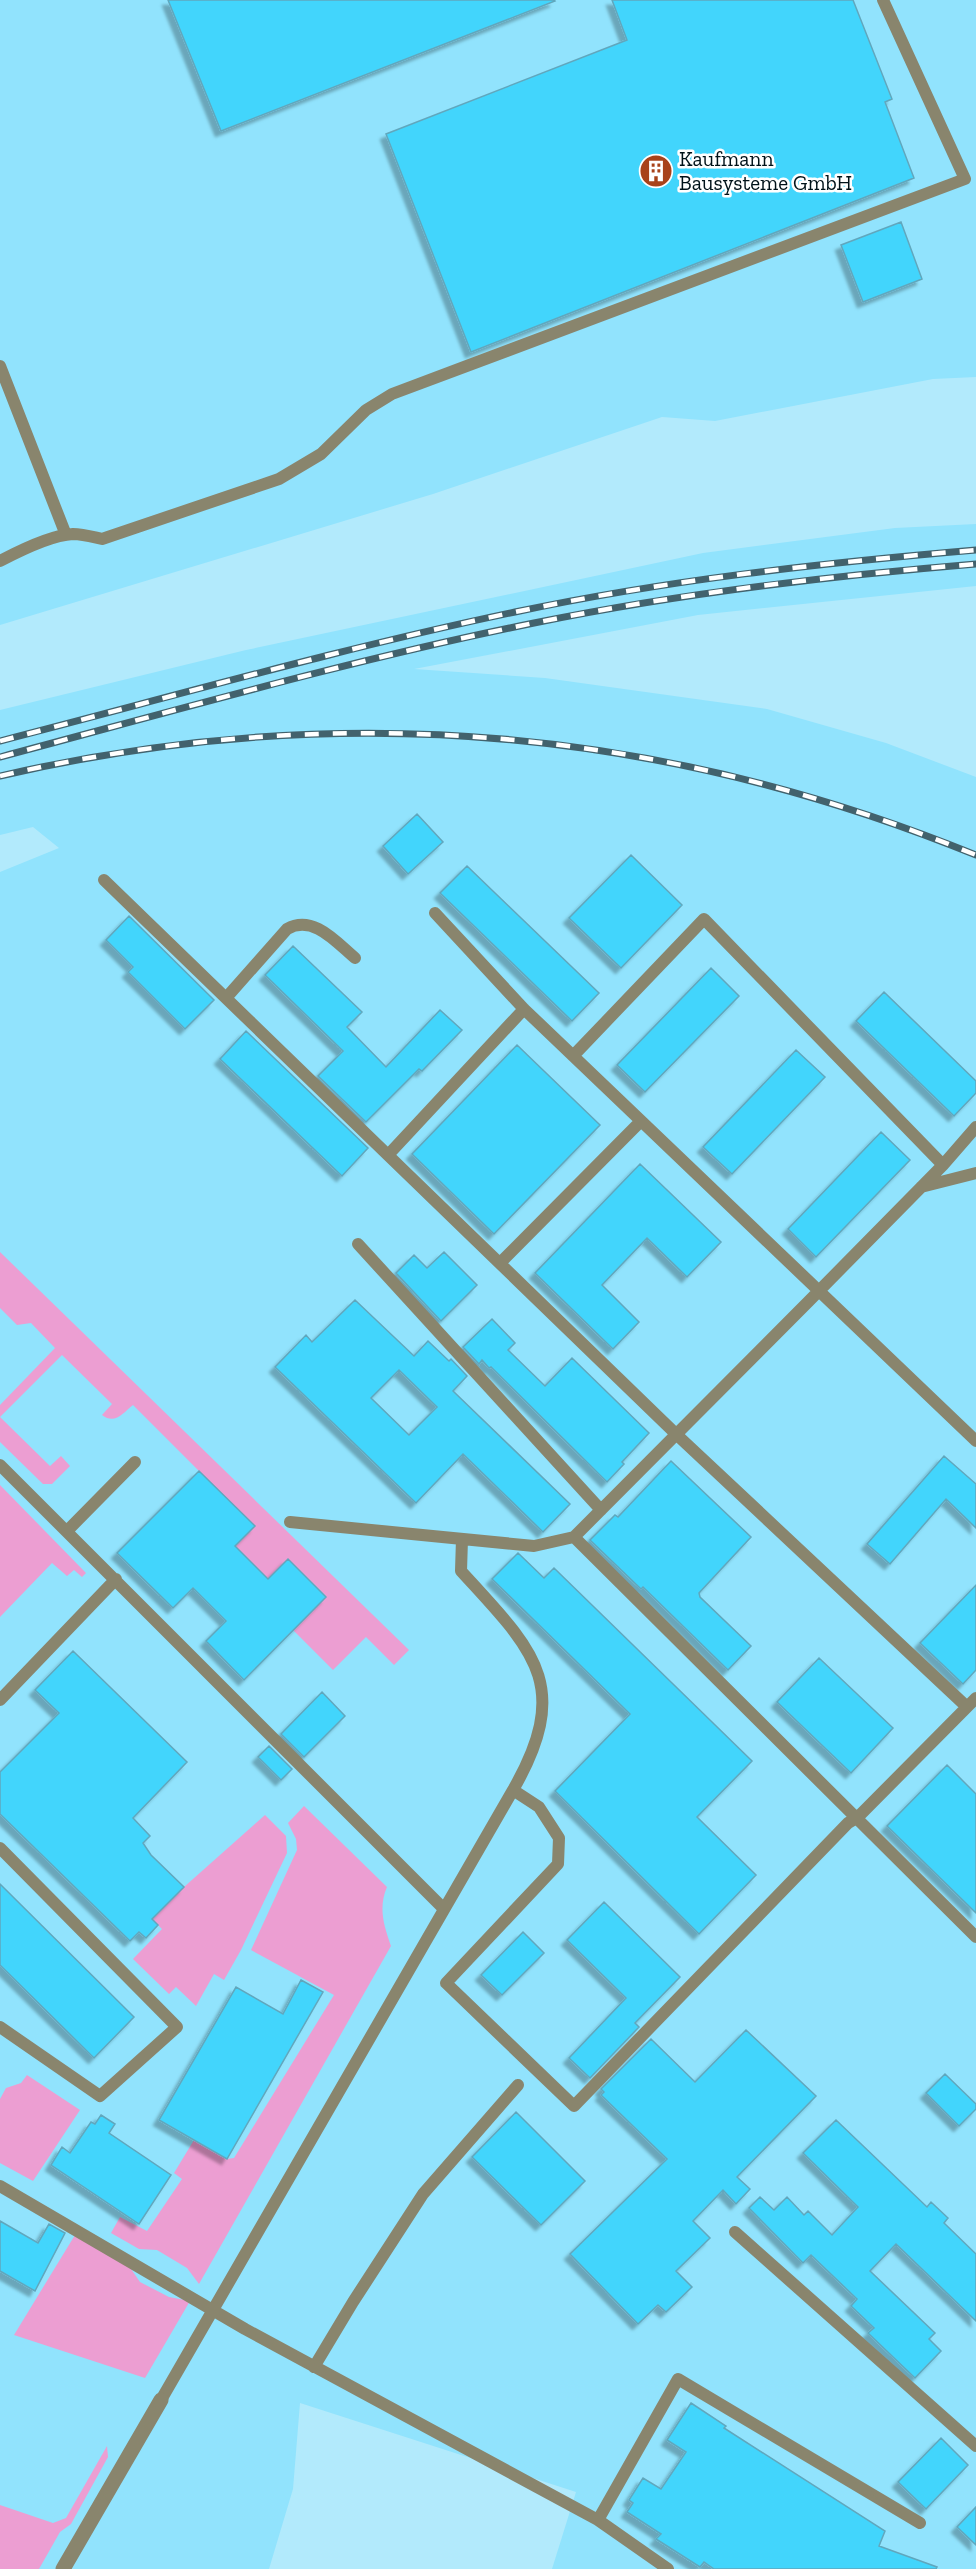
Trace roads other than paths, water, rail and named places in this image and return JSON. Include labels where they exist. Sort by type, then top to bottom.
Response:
[{"type":"street","points":[[63,2569],[160,2400]]},
{"type":"lane","points":[[0,561],[66,535],[76,534],[102,538],[279,479],[321,454],[366,410],[392,394],[965,179],[883,0]]},
{"type":"lane","points":[[0,366],[66,535]]},
{"type":"lane","points":[[104,880],[389,1154],[676,1435],[967,1707]]},
{"type":"lane","points":[[435,913],[524,1009],[976,1441]]},
{"type":"lane","points":[[573,1056],[704,919],[943,1165]]},
{"type":"lane","points":[[226,998],[294,924],[306,924],[320,929],[356,958]]},
{"type":"lane","points":[[389,1154],[524,1009]]},
{"type":"lane","points":[[501,1263],[641,1121]]},
{"type":"lane","points":[[290,1522],[534,1546],[574,1537],[943,1165],[976,1127]]},
{"type":"lane","points":[[920,1187],[976,1173]]},
{"type":"lane","points":[[358,1244],[601,1510]]},
{"type":"lane","points":[[67,1531],[135,1462]]},
{"type":"lane","points":[[0,1465],[444,1909]]},
{"type":"lane","points":[[574,1537],[858,1817],[976,1937]]},
{"type":"lane","points":[[160,2400],[513,1790],[541,1728],[542,1686],[535,1663],[522,1639],[461,1570],[462,1539]]},
{"type":"lane","points":[[0,1700],[116,1579]]},
{"type":"lane","points":[[513,1790],[539,1807],[559,1838],[558,1864],[446,1983],[574,2106],[848,1823],[858,1817],[976,1698]]},
{"type":"lane","points":[[0,1848],[177,2027],[100,2096],[0,2027]]},
{"type":"lane","points":[[314,2367],[352,2302],[423,2194],[518,2085]]},
{"type":"lane","points":[[0,2186],[314,2367],[598,2520],[668,2569]]},
{"type":"lane","points":[[735,2232],[976,2446]]},
{"type":"lane","points":[[598,2520],[678,2379],[920,2523]]},
{"type":"railway","points":[[0,741],[386,641],[515,612],[629,591],[744,574],[976,550]]},
{"type":"railway","points":[[0,757],[333,669],[467,637],[589,612],[755,587],[976,564]]},
{"type":"railway","points":[[0,776],[125,752],[249,738],[372,733],[494,738],[616,753],[737,777],[857,811],[976,855]]},
{"type":"place","name":"Kaufmann Bausysteme GmbH","points":[[656,171]]}]
